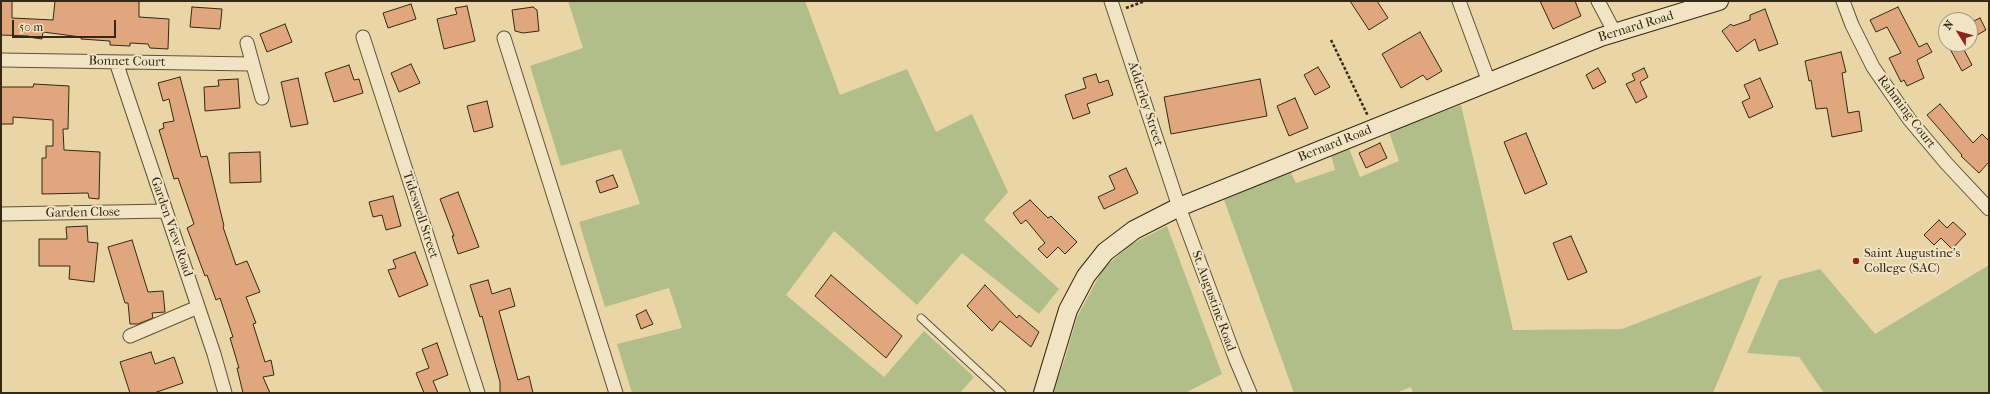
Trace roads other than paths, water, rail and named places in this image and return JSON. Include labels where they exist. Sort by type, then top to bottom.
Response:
[{"type":"main road","name":"Bernard Road","points":[[1042,393],[1068,310],[1086,276],[1105,252],[1134,230],[1179,207],[1489,82],[1615,33],[1719,1]]},
{"type":"street","points":[[1459,1],[1489,82]]},
{"type":"street","points":[[1598,1],[1615,33]]},
{"type":"street","name":"Rahming Court","points":[[1843,1],[1852,25],[1873,67],[1909,119],[1946,164],[1989,209]]},
{"type":"street","name":"Adderley Street","points":[[1113,7],[1179,207]]},
{"type":"street","name":"Tideswell Street","points":[[363,37],[478,393]]},
{"type":"street","points":[[504,38],[616,393]]},
{"type":"street","points":[[247,43],[262,98]]},
{"type":"street","name":"Bonnet Court","points":[[1,60],[252,64]]},
{"type":"street","name":"Garden View Road","points":[[116,62],[226,393]]},
{"type":"street","name":"St. Augustine Road","points":[[1179,207],[1236,360],[1250,393]]},
{"type":"street","name":"Garden Close","points":[[1,214],[166,211]]},
{"type":"street","points":[[130,336],[198,307]]},
{"type":"lane","points":[[921,318],[1002,393]]},
{"type":"place","name":"Saint Augustine's College (SAC)","points":[[1856,261]]}]
